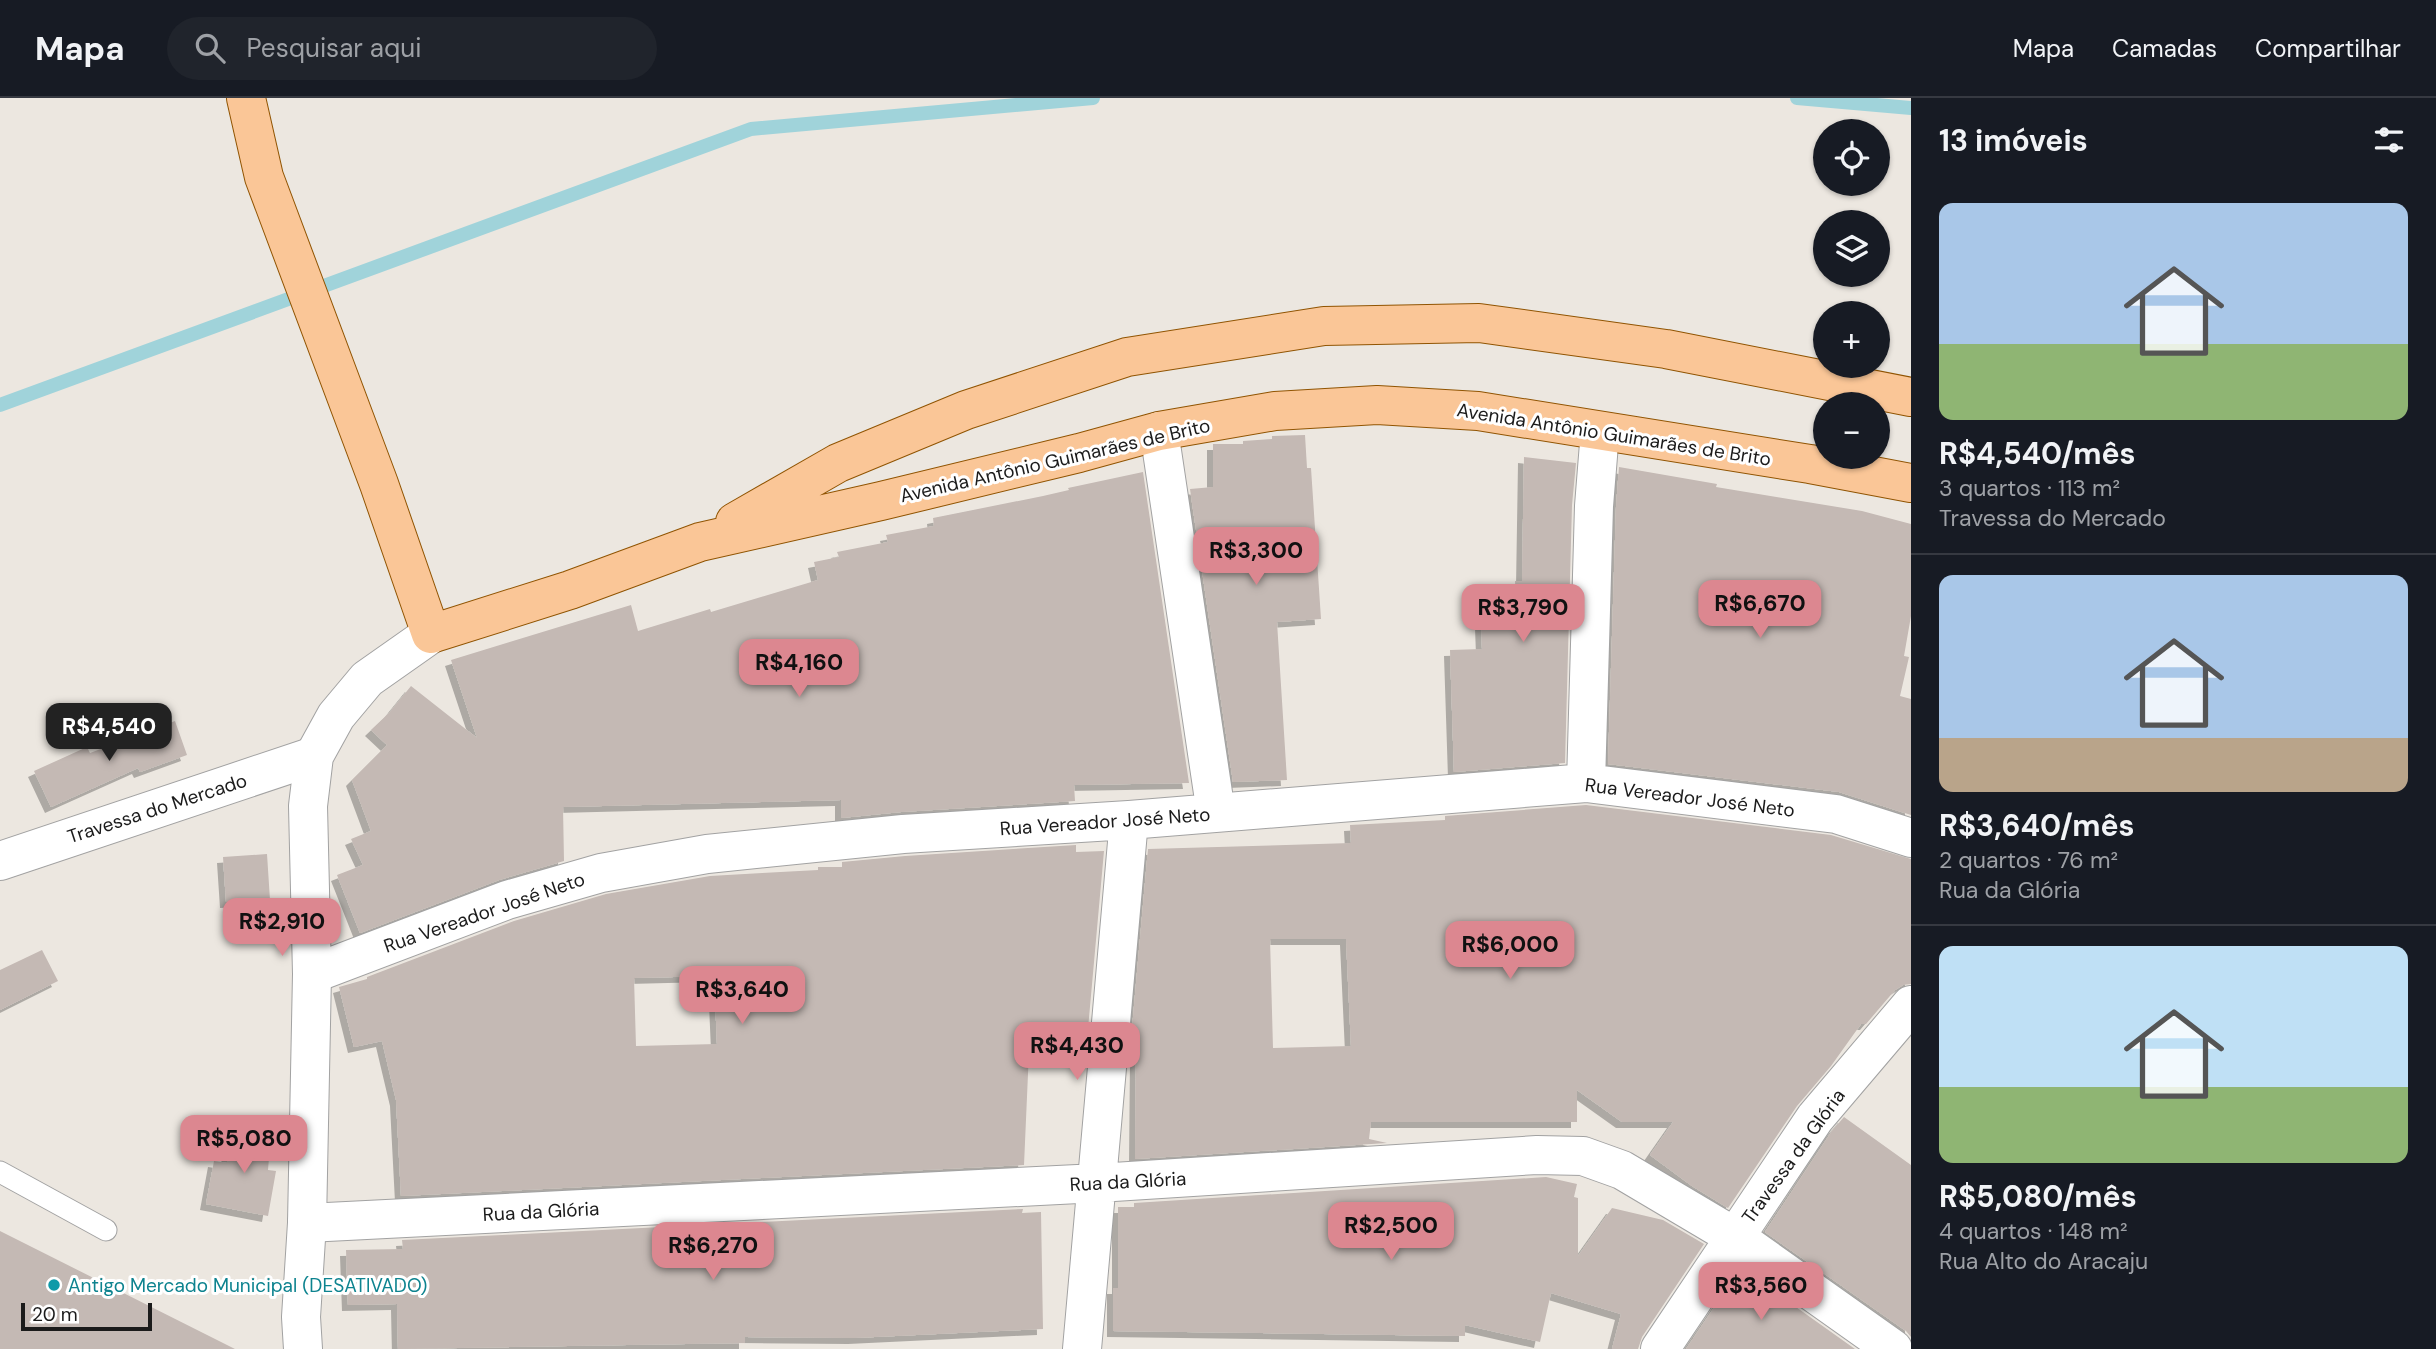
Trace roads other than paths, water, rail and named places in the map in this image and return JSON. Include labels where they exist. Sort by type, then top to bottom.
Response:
[{"type":"main road","points":[[246,98],[264,177],[379,484],[430,634]]},
{"type":"main road","name":"Avenida Antônio Guimarães de Brito","points":[[700,542],[838,463],[966,410],[1127,357],[1324,326],[1479,323],[1666,349],[1911,397]]},
{"type":"main road","name":"Avenida Antônio Guimarães de Brito","points":[[430,634],[570,590],[700,542],[881,501],[1159,431],[1275,411],[1377,405],[1478,411],[1810,464],[1911,483]]},
{"type":"street","points":[[1159,431],[1216,813]]},
{"type":"street","points":[[1586,783],[1594,506],[1600,431]]},
{"type":"street","points":[[303,1349],[301,1317],[307,1223],[312,974],[308,806],[314,756],[336,716],[367,679],[430,634]]},
{"type":"street","name":"Travessa do Mercado","points":[[0,861],[314,756]]},
{"type":"street","name":"Rua Vereador José Neto","points":[[312,974],[507,900],[600,873],[707,854],[903,834],[1129,820],[1586,783],[1836,814],[1911,838]]},
{"type":"street","points":[[1082,1349],[1129,820]]},
{"type":"street","name":"Travessa da Glória","points":[[1660,1349],[1815,1118],[1911,1005]]},
{"type":"street","name":"Rua da Glória","points":[[307,1223],[1098,1183],[1537,1155],[1583,1156],[1622,1170],[1735,1237],[1893,1349]]},
{"type":"lane","points":[[0,1172],[106,1230]]},
{"type":"waterway","points":[[0,405],[751,129],[1093,98]]},
{"type":"waterway","points":[[1797,98],[1911,108]]},
{"type":"place","name":"Antigo Mercado Municipal (DESATIVADO)","points":[[54,1285]]}]
